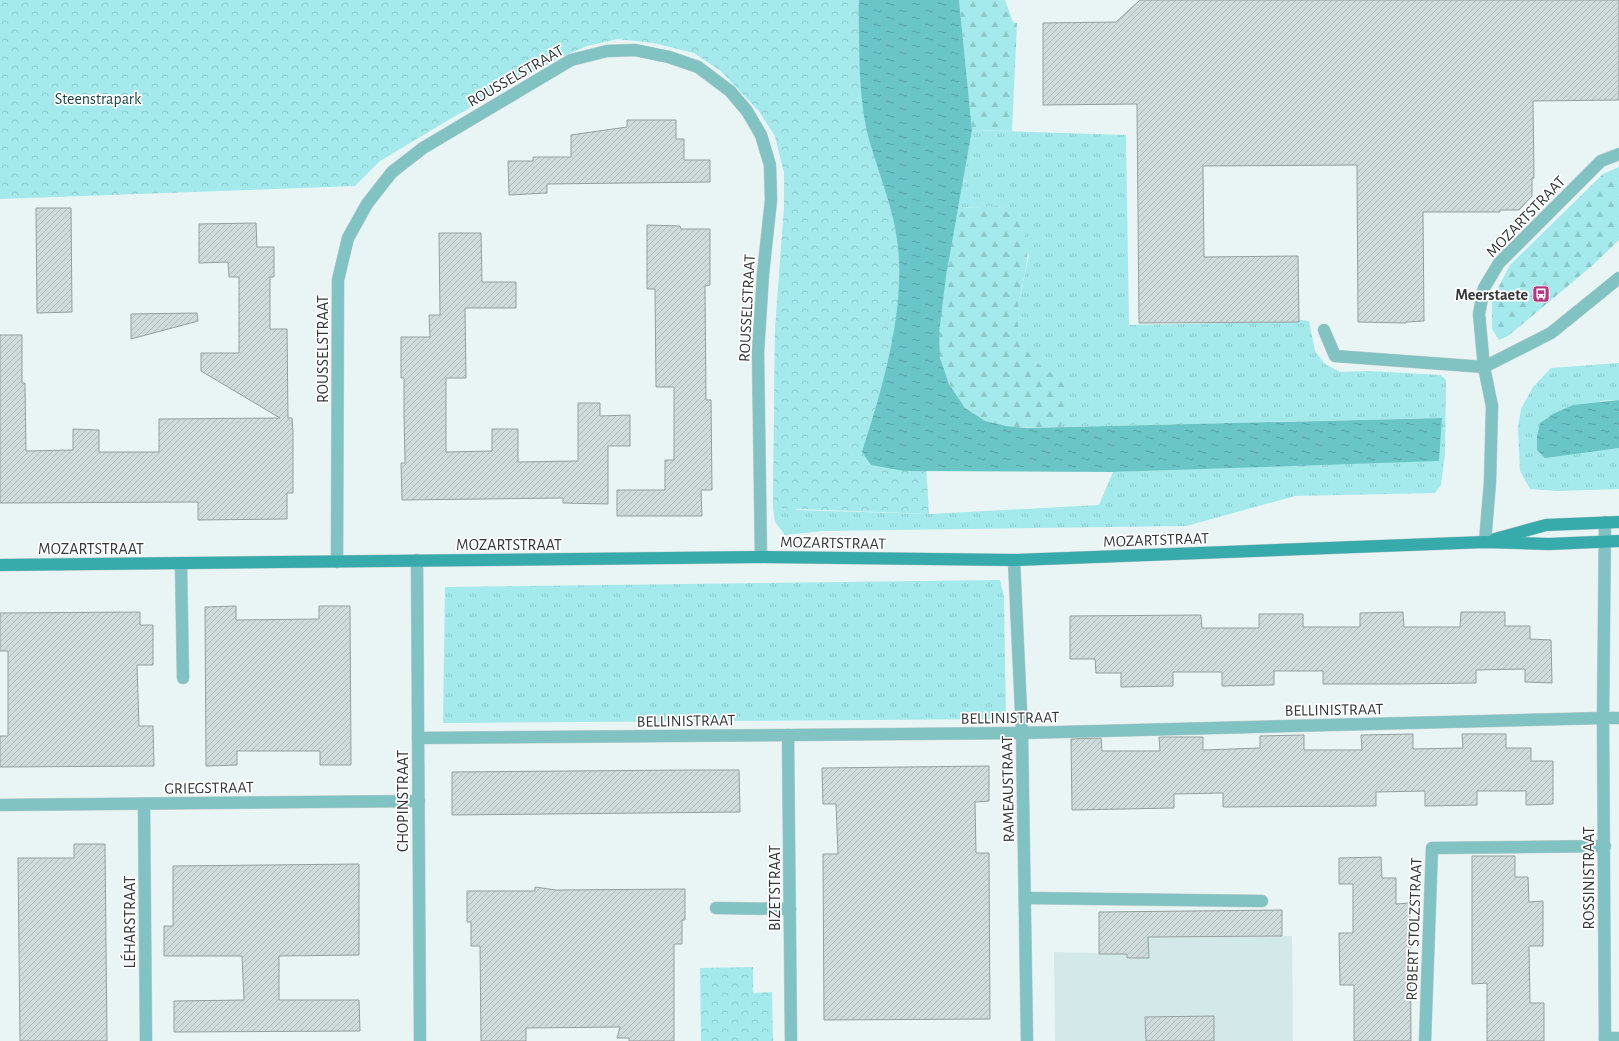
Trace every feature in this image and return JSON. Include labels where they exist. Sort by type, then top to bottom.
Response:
[{"type":"main road","name":"MOZARTSTRAAT","points":[[1485,542],[1546,525],[1619,522]]},
{"type":"main road","name":"MOZARTSTRAAT","points":[[0,565],[761,557],[1014,560],[1485,542],[1549,544],[1619,541]]},
{"type":"street","name":"ROUSSELSTRAAT","points":[[337,562],[338,280],[348,238],[367,204],[392,172],[422,148],[571,60],[607,51],[635,50],[669,57],[698,67],[730,91],[747,112],[761,135],[770,165],[771,200],[763,274],[758,353],[761,557]]},
{"type":"street","name":"MOZARTSTRAAT","points":[[1485,542],[1490,482],[1492,406],[1484,367],[1480,314],[1484,288],[1499,263],[1601,161],[1619,154]]},
{"type":"street","points":[[1324,330],[1335,356],[1484,367],[1551,333],[1619,278]]},
{"type":"street","name":"ROSSINISTRAAT","points":[[1605,522],[1603,718],[1605,846],[1605,1040],[1619,1038]]},
{"type":"street","name":"CHOPINSTRAAT","points":[[418,560],[420,1041]]},
{"type":"street","name":"RAMEAUSTRAAT","points":[[1014,560],[1022,733],[1026,898],[1026,1041]]},
{"type":"street","points":[[181,564],[183,678]]},
{"type":"street","points":[[1603,718],[1619,718]]},
{"type":"street","name":"BELLINISTRAAT","points":[[418,738],[1022,733],[1603,718]]},
{"type":"street","name":"BIZETSTRAAT","points":[[788,735],[791,1041]]},
{"type":"street","name":"GRIEGSTRAAT","points":[[0,806],[419,801]]},
{"type":"street","name":"LÉHARSTRAAT","points":[[144,804],[146,1041]]},
{"type":"street","name":"ROBERT STOLZSTRAAT","points":[[1425,1041],[1432,848],[1605,846]]},
{"type":"street","points":[[1026,898],[1262,901]]},
{"type":"street","points":[[716,908],[790,909]]},
{"type":"shaded area","points":[[1292,936],[1293,1041],[1055,1041],[1054,952],[1126,954],[1127,959],[1149,958],[1148,937]]},
{"type":"green space","name":"Steenstrapark","points":[[0,0],[927,0],[919,350],[929,514],[773,508],[775,331],[784,209],[784,172],[775,136],[759,111],[721,71],[694,53],[653,43],[618,39],[587,46],[557,59],[450,119],[380,161],[355,186],[0,199]]},
{"type":"green space","points":[[959,0],[1005,0],[1013,22],[1017,23],[1012,131],[972,130]]},
{"type":"green space","points":[[694,53],[795,105],[796,510],[929,514],[1099,505],[1113,472],[1439,460],[1441,418],[1061,427],[1066,381],[1049,374],[1029,355],[1018,333],[1016,315],[1029,255],[1006,206],[958,208],[972,130],[1126,135],[1129,325],[1286,322],[1287,318],[1309,321],[1315,351],[1325,364],[1340,372],[1368,371],[1441,375],[1446,380],[1445,454],[1441,485],[1435,493],[1295,496],[1186,526],[823,531],[785,535],[775,522],[773,508],[775,331],[784,209],[784,172],[775,136],[759,111],[721,71]]},
{"type":"green space","points":[[1619,167],[1619,240],[1593,265],[1508,336],[1499,340],[1492,329],[1492,300],[1510,265],[1603,174]]},
{"type":"green space","points":[[1006,206],[1012,209],[1017,215],[1026,239],[1026,269],[1019,299],[1019,329],[1024,345],[1032,357],[1047,371],[1067,381],[1061,427],[1033,428],[994,425],[977,418],[970,412],[952,389],[941,362],[939,321],[941,302],[958,208]]},
{"type":"green space","points":[[1619,363],[1619,400],[1600,401],[1604,449],[1619,448],[1619,489],[1557,491],[1530,489],[1520,471],[1518,427],[1521,409],[1533,387],[1551,368]]},
{"type":"green space","points":[[1000,580],[1004,597],[1006,719],[443,723],[445,587]]},
{"type":"green space","points":[[753,967],[753,993],[772,992],[773,1041],[701,1041],[700,968]]},
{"type":"water","points":[[859,0],[959,0],[972,130],[946,276],[939,333],[940,358],[949,384],[965,408],[985,421],[1006,426],[1026,428],[1442,418],[1439,461],[1113,472],[904,471],[871,465],[862,452],[877,403],[890,351],[895,325],[899,272],[898,247],[893,216],[870,142],[864,115],[861,91]]},
{"type":"water","points":[[1619,400],[1619,448],[1545,458],[1537,450],[1537,436],[1540,423],[1555,413],[1573,405]]},
{"type":"building","points":[[1140,0],[1619,0],[1619,100],[1533,101],[1534,178],[1532,178],[1532,196],[1519,210],[1500,210],[1500,212],[1423,212],[1424,321],[1406,323],[1358,322],[1357,165],[1203,166],[1204,257],[1298,256],[1299,322],[1139,323],[1137,104],[1043,105],[1043,23],[1116,22]]},
{"type":"building","points":[[627,120],[676,120],[676,139],[684,139],[684,160],[710,160],[710,182],[547,184],[547,193],[509,195],[508,161],[533,161],[533,157],[571,157],[571,135],[627,127]]},
{"type":"building","points":[[36,208],[71,208],[72,312],[37,313]]},
{"type":"building","points":[[256,223],[257,247],[274,247],[274,277],[270,277],[270,329],[287,329],[288,418],[292,418],[293,432],[293,493],[287,493],[287,519],[198,520],[198,502],[0,503],[0,335],[22,335],[22,383],[25,383],[26,451],[73,450],[73,429],[99,430],[99,452],[159,452],[159,419],[280,418],[201,371],[201,353],[239,353],[239,277],[229,277],[228,262],[199,263],[199,224]]},
{"type":"building","points":[[647,225],[680,226],[681,229],[710,229],[710,285],[705,286],[706,400],[711,400],[712,490],[701,490],[702,516],[617,516],[617,490],[665,490],[665,460],[674,460],[674,387],[656,387],[655,289],[647,289]]},
{"type":"building","points":[[439,233],[481,233],[482,282],[516,282],[516,308],[465,308],[466,378],[446,378],[446,452],[492,451],[492,429],[518,429],[518,462],[578,461],[578,403],[600,403],[600,416],[630,415],[630,446],[608,446],[608,504],[563,503],[563,498],[402,500],[401,463],[405,463],[404,378],[401,378],[401,337],[430,337],[429,315],[440,315]]},
{"type":"building","points":[[197,313],[198,321],[131,339],[131,314]]},
{"type":"building","points":[[236,606],[236,620],[319,619],[319,606],[350,606],[351,765],[320,765],[320,751],[237,751],[237,765],[206,766],[205,607]]},
{"type":"building","points":[[140,612],[140,625],[153,625],[153,665],[137,665],[139,726],[153,726],[154,766],[0,767],[0,736],[8,736],[8,651],[0,651],[0,613]]},
{"type":"building","points":[[1403,612],[1404,627],[1460,627],[1461,612],[1505,612],[1505,626],[1530,626],[1530,639],[1551,640],[1552,683],[1525,682],[1525,669],[1476,670],[1476,683],[1400,684],[1323,684],[1323,671],[1274,671],[1274,685],[1222,686],[1222,672],[1173,672],[1173,686],[1121,687],[1121,673],[1096,673],[1095,659],[1070,659],[1070,616],[1201,615],[1202,628],[1259,628],[1259,614],[1303,614],[1303,627],[1360,627],[1360,613]]},
{"type":"building","points":[[1413,734],[1413,749],[1463,748],[1462,734],[1506,734],[1506,748],[1531,748],[1531,761],[1553,761],[1553,804],[1526,805],[1526,791],[1477,791],[1477,805],[1425,806],[1425,791],[1376,792],[1376,806],[1223,807],[1223,793],[1174,794],[1174,808],[1072,810],[1071,739],[1101,738],[1102,751],[1160,751],[1159,737],[1203,737],[1203,750],[1260,748],[1260,736],[1304,735],[1304,750],[1362,750],[1361,735]]},
{"type":"building","points":[[989,766],[989,801],[975,802],[976,853],[989,853],[990,1019],[824,1020],[823,854],[838,854],[836,804],[823,804],[822,768]]},
{"type":"building","points":[[739,770],[740,812],[452,815],[452,772]]},
{"type":"building","points":[[74,844],[105,844],[107,1041],[20,1041],[18,858],[74,858]]},
{"type":"building","points":[[1472,856],[1515,856],[1515,877],[1528,877],[1529,902],[1543,901],[1543,946],[1529,946],[1530,1003],[1544,1003],[1544,1041],[1487,1041],[1487,983],[1472,984]]},
{"type":"building","points":[[1381,857],[1382,878],[1396,878],[1396,904],[1410,903],[1411,1041],[1354,1041],[1354,985],[1340,985],[1339,933],[1353,933],[1353,884],[1339,884],[1339,858]]},
{"type":"building","points":[[359,864],[359,955],[279,956],[279,1000],[359,1000],[360,1031],[174,1032],[174,1001],[244,1000],[242,956],[164,956],[164,926],[173,926],[173,866]]},
{"type":"building","points":[[535,887],[556,890],[685,889],[685,920],[682,920],[682,944],[674,944],[674,1041],[629,1041],[629,1038],[617,1038],[620,1027],[526,1028],[526,1041],[481,1041],[480,946],[471,946],[471,922],[467,922],[467,891],[535,891]]},
{"type":"building","points":[[1282,910],[1282,936],[1148,937],[1149,958],[1127,958],[1127,954],[1099,954],[1099,912]]},
{"type":"building","points":[[1214,1016],[1214,1041],[1146,1041],[1145,1017]]},
{"type":"place","name":"Meerstaete","points":[[1541,294]]}]
